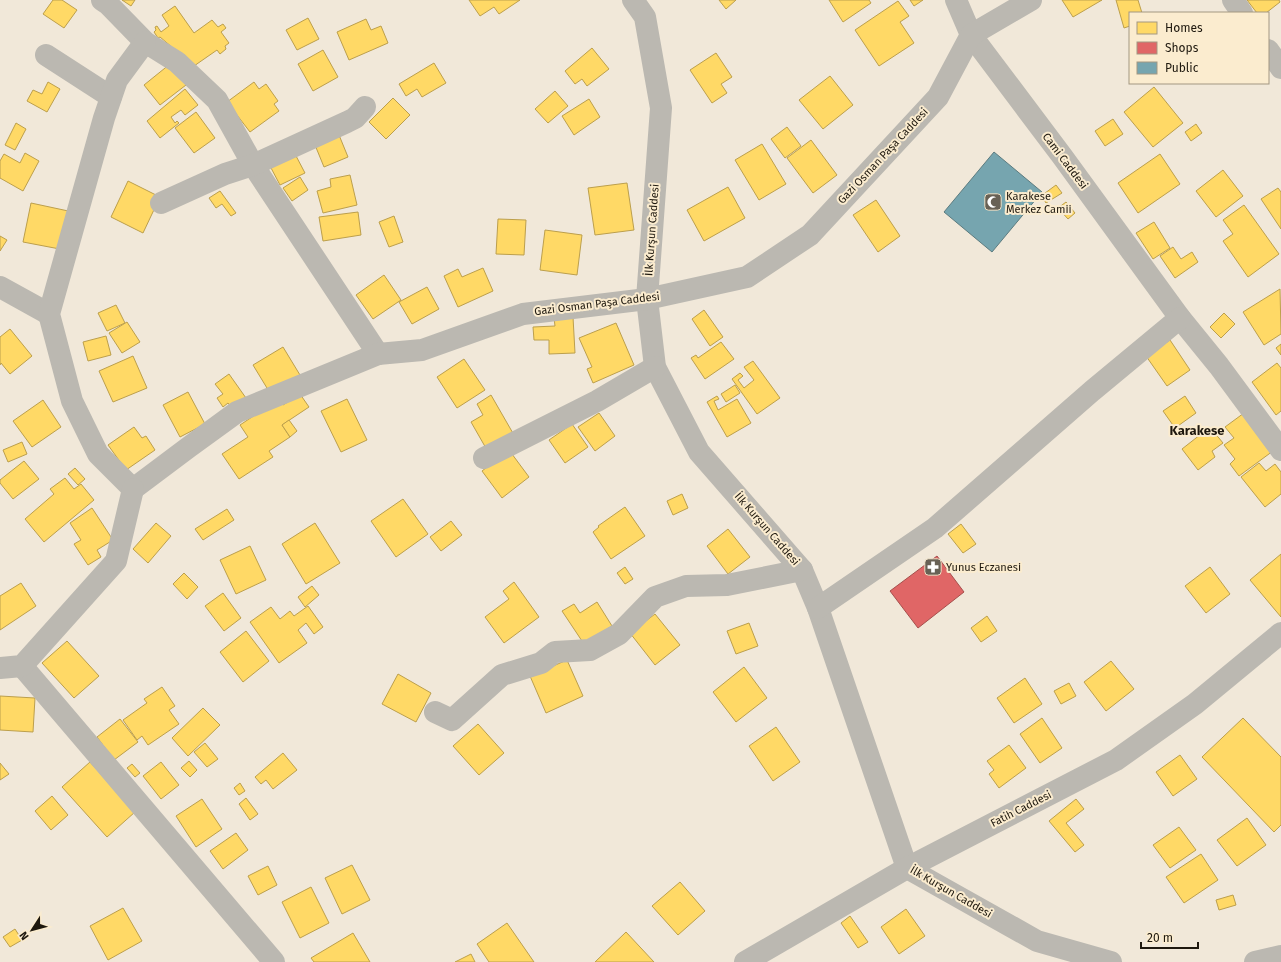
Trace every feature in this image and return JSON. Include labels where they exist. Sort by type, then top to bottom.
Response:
[{"type":"street","points":[[102,0],[108,4],[145,42],[177,62],[217,100],[253,165],[378,354]]},
{"type":"street","name":"İlk Kurşun Caddesi","points":[[633,0],[645,17],[661,108],[647,299],[655,367],[699,452],[802,570],[818,608],[907,868],[1037,940],[1111,962]]},
{"type":"street","name":"Cami Caddesi","points":[[956,0],[970,35],[1062,156],[1180,318],[1219,366],[1281,450]]},
{"type":"street","points":[[970,35],[1031,0]]},
{"type":"street","points":[[1233,0],[1241,12]]},
{"type":"street","name":"Gazi Osman Paşa Caddesi","points":[[133,489],[189,446],[238,412],[378,354],[422,350],[523,314],[647,299],[747,277],[810,235],[938,97],[970,35]]},
{"type":"street","points":[[0,668],[22,666],[116,561],[133,489],[98,454],[72,401],[49,314],[104,118],[117,80],[145,42]]},
{"type":"street","points":[[1269,51],[1281,68]]},
{"type":"street","points":[[46,55],[111,97]]},
{"type":"street","points":[[161,203],[225,174],[253,165],[347,122],[355,118],[366,107]]},
{"type":"street","points":[[0,287],[49,314]]},
{"type":"street","points":[[818,608],[935,528],[1092,391],[1180,318]]},
{"type":"street","points":[[484,458],[597,401],[655,367]]},
{"type":"street","points":[[435,712],[452,720],[502,675],[541,663],[556,652],[590,650],[619,634],[656,597],[686,586],[727,585],[802,570]]},
{"type":"street","name":"Fatih Caddesi","points":[[746,962],[907,868],[1116,760],[1195,704],[1281,633]]},
{"type":"street","points":[[22,666],[274,962]]},
{"type":"street","points":[[1255,962],[1281,956]]},
{"type":"street","points":[[1274,962],[1281,956]]},
{"type":"building: Homes","points":[[53,0],[62,0],[77,10],[64,28],[43,14]]},
{"type":"building: Homes","points":[[122,0],[135,0],[131,6]]},
{"type":"building: Homes","points":[[469,0],[520,0],[499,14],[494,7],[480,16]]},
{"type":"building: Homes","points":[[719,0],[736,0],[726,9]]},
{"type":"building: Homes","points":[[829,0],[869,0],[871,3],[843,22]]},
{"type":"building: Homes","points":[[910,0],[923,0],[914,6]]},
{"type":"building: Homes","points":[[1062,0],[1102,0],[1073,17]]},
{"type":"building: Homes","points":[[1116,0],[1138,0],[1142,12],[1129,12],[1129,26],[1124,28]]},
{"type":"building: Homes","points":[[1247,0],[1279,0],[1280,2],[1267,12],[1256,12]]},
{"type":"building: Homes","points":[[898,1],[909,16],[900,22],[914,43],[879,66],[855,30]]},
{"type":"building: Homes","points":[[175,6],[194,33],[212,20],[218,27],[223,24],[226,28],[221,32],[229,43],[225,46],[226,49],[220,54],[217,50],[194,66],[160,37],[158,38],[154,32],[156,30],[155,27],[157,26],[161,32],[169,26],[162,15]]},
{"type":"building: Homes","points":[[308,18],[319,39],[297,50],[286,30]]},
{"type":"building: Homes","points":[[366,19],[371,30],[381,26],[388,43],[349,60],[337,32]]},
{"type":"building: Homes","points":[[592,48],[609,69],[587,86],[582,79],[575,84],[565,71]]},
{"type":"building: Homes","points":[[323,50],[338,77],[313,91],[298,64]]},
{"type":"building: Homes","points":[[716,53],[732,77],[721,84],[727,93],[712,103],[690,70]]},
{"type":"building: Homes","points":[[434,63],[446,83],[422,97],[417,89],[406,96],[399,84]]},
{"type":"building: Homes","points":[[170,64],[186,85],[160,105],[144,85]]},
{"type":"building: Homes","points":[[830,76],[853,105],[823,129],[799,100]]},
{"type":"building: Homes","points":[[48,82],[60,89],[47,112],[27,101],[33,90],[42,94]]},
{"type":"building: Homes","points":[[254,82],[259,89],[266,84],[278,101],[274,104],[279,111],[250,132],[227,102]]},
{"type":"building: Homes","points":[[1154,87],[1183,123],[1153,147],[1124,112]]},
{"type":"building: Homes","points":[[185,89],[198,105],[185,115],[181,110],[171,117],[175,123],[177,121],[179,123],[160,138],[147,121]]},
{"type":"building: Homes","points":[[555,91],[568,106],[548,123],[535,109]]},
{"type":"building: Homes","points":[[393,98],[410,115],[386,139],[369,122]]},
{"type":"building: Homes","points":[[589,99],[600,117],[574,135],[562,116]]},
{"type":"building: Homes","points":[[196,112],[215,138],[194,153],[175,128]]},
{"type":"building: Homes","points":[[1113,119],[1123,134],[1105,146],[1095,131]]},
{"type":"building: Homes","points":[[16,123],[26,129],[15,150],[5,145]]},
{"type":"building: Homes","points":[[1196,124],[1202,133],[1191,141],[1185,132]]},
{"type":"building: Homes","points":[[787,127],[801,146],[785,158],[771,139]]},
{"type":"building: Homes","points":[[339,135],[348,157],[324,167],[315,145]]},
{"type":"building: Homes","points":[[811,140],[837,175],[813,193],[787,158]]},
{"type":"building: Homes","points":[[762,144],[786,184],[759,200],[735,160]]},
{"type":"building: Homes","points":[[25,153],[39,161],[23,191],[0,178],[0,161],[4,154],[20,163]]},
{"type":"building: Homes","points":[[295,154],[305,173],[280,185],[270,166]]},
{"type":"building: Homes","points":[[1160,154],[1180,184],[1138,213],[1118,183]]},
{"type":"building: Homes","points":[[1223,170],[1243,196],[1216,217],[1196,191]]},
{"type":"building: Homes","points":[[350,175],[357,205],[323,213],[317,191],[331,187],[330,179]]},
{"type":"building: Homes","points":[[300,177],[308,190],[292,201],[283,188]]},
{"type":"building: Homes","points":[[128,181],[160,197],[143,233],[111,217]]},
{"type":"building: Homes","points":[[627,183],[634,230],[595,235],[588,188]]},
{"type":"building: Homes","points":[[1056,185],[1062,193],[1046,203],[1041,196]]},
{"type":"building: Homes","points":[[728,187],[745,218],[704,241],[687,210]]},
{"type":"building: Homes","points":[[1278,188],[1281,192],[1281,229],[1261,199]]},
{"type":"building: Homes","points":[[220,191],[236,213],[231,216],[222,204],[216,208],[209,198]]},
{"type":"building: Homes","points":[[876,200],[900,236],[878,252],[853,215]]},
{"type":"building: Homes","points":[[1066,202],[1075,213],[1068,219],[1058,208]]},
{"type":"building: Homes","points":[[31,203],[73,212],[65,250],[23,242]]},
{"type":"building: Homes","points":[[1244,205],[1279,254],[1248,277],[1223,241],[1233,234],[1223,220]]},
{"type":"building: Homes","points":[[358,212],[361,235],[323,241],[319,217]]},
{"type":"building: Homes","points":[[394,216],[403,242],[389,247],[379,222]]},
{"type":"building: Homes","points":[[498,219],[526,220],[524,255],[496,254]]},
{"type":"building: Homes","points":[[1154,222],[1170,248],[1153,259],[1136,233]]},
{"type":"building: Homes","points":[[545,230],[582,235],[577,275],[540,270]]},
{"type":"building: Homes","points":[[0,236],[7,240],[0,251]]},
{"type":"building: Homes","points":[[1173,247],[1181,259],[1192,252],[1198,262],[1175,278],[1160,256]]},
{"type":"building: Homes","points":[[483,268],[493,291],[458,307],[444,276],[458,269],[462,277]]},
{"type":"building: Homes","points":[[384,275],[401,300],[373,319],[356,295]]},
{"type":"building: Homes","points":[[427,287],[439,309],[412,324],[399,302]]},
{"type":"building: Homes","points":[[1280,289],[1281,334],[1264,345],[1243,312]]},
{"type":"building: Homes","points":[[116,305],[125,323],[107,331],[98,313]]},
{"type":"building: Homes","points":[[704,310],[723,337],[710,346],[692,319]]},
{"type":"building: Homes","points":[[1224,313],[1235,324],[1221,338],[1210,327]]},
{"type":"building: Homes","points":[[573,317],[575,353],[549,354],[549,340],[534,340],[533,327],[555,326],[554,318]]},
{"type":"building: Homes","points":[[127,322],[140,342],[122,353],[109,333]]},
{"type":"building: Homes","points":[[616,323],[634,365],[593,383],[587,369],[592,367],[579,338]]},
{"type":"building: Homes","points":[[10,329],[32,356],[10,374],[1,363],[0,365],[0,337]]},
{"type":"building: Homes","points":[[106,336],[111,355],[88,361],[83,342]]},
{"type":"building: Homes","points":[[1170,340],[1190,370],[1167,386],[1146,356]]},
{"type":"building: Homes","points":[[721,342],[734,359],[705,379],[691,358],[696,355],[698,358]]},
{"type":"building: Homes","points":[[1281,344],[1281,355],[1276,348]]},
{"type":"building: Homes","points":[[283,347],[300,375],[270,393],[253,365]]},
{"type":"building: Homes","points":[[133,356],[147,388],[113,402],[99,371]]},
{"type":"building: Homes","points":[[464,359],[485,390],[457,408],[437,377]]},
{"type":"building: Homes","points":[[753,361],[780,398],[757,414],[732,379],[740,373],[743,376],[738,380],[744,388],[754,380],[744,367]]},
{"type":"building: Homes","points":[[1277,363],[1281,368],[1281,411],[1276,415],[1252,382]]},
{"type":"building: Homes","points":[[229,374],[246,398],[231,407],[228,403],[223,407],[217,398],[223,394],[215,384]]},
{"type":"building: Homes","points":[[735,385],[740,393],[726,402],[721,394]]},
{"type":"building: Homes","points":[[188,392],[205,424],[180,437],[163,405]]},
{"type":"building: Homes","points":[[300,394],[309,407],[282,425],[290,437],[269,451],[273,457],[239,479],[222,454],[248,437],[240,425],[279,399],[283,405]]},
{"type":"building: Homes","points":[[491,395],[514,435],[487,450],[471,422],[483,415],[477,404]]},
{"type":"building: Homes","points":[[717,396],[719,399],[714,401],[718,410],[737,399],[751,423],[727,437],[707,402]]},
{"type":"building: Homes","points":[[1185,396],[1196,413],[1175,428],[1163,411]]},
{"type":"building: Homes","points":[[347,399],[367,440],[341,452],[321,411]]},
{"type":"building: Homes","points":[[43,400],[61,427],[32,447],[13,421]]},
{"type":"building: Homes","points":[[599,413],[615,436],[595,451],[578,427]]},
{"type":"building: Homes","points":[[1244,413],[1273,451],[1239,476],[1230,464],[1235,459],[1224,445],[1234,438],[1225,427]]},
{"type":"building: Homes","points":[[289,420],[297,431],[290,437],[282,425]]},
{"type":"building: Homes","points":[[572,424],[588,447],[565,463],[549,440]]},
{"type":"building: Homes","points":[[134,427],[142,438],[146,436],[155,450],[126,470],[108,445]]},
{"type":"building: Homes","points":[[1210,427],[1223,443],[1212,451],[1215,457],[1198,470],[1182,449]]},
{"type":"building: Homes","points":[[22,442],[27,454],[8,462],[3,450]]},
{"type":"building: Homes","points":[[509,450],[529,477],[502,498],[482,471]]},
{"type":"building: Homes","points":[[24,461],[39,479],[13,499],[0,483],[0,480]]},
{"type":"building: Homes","points":[[1259,463],[1266,471],[1275,464],[1281,472],[1281,494],[1265,507],[1241,477]]},
{"type":"building: Homes","points":[[75,468],[85,479],[78,485],[68,474]]},
{"type":"building: Homes","points":[[65,478],[74,489],[81,484],[94,500],[44,542],[25,519],[54,494],[50,489]]},
{"type":"building: Homes","points":[[682,494],[688,508],[673,515],[667,501]]},
{"type":"building: Homes","points":[[403,499],[428,534],[396,557],[371,521]]},
{"type":"building: Homes","points":[[625,507],[645,536],[611,559],[593,532],[599,527],[598,526]]},
{"type":"building: Homes","points":[[92,508],[113,540],[97,550],[101,557],[88,565],[74,544],[81,540],[70,523]]},
{"type":"building: Homes","points":[[227,509],[234,520],[203,540],[195,529]]},
{"type":"building: Homes","points":[[451,521],[462,535],[441,551],[430,537]]},
{"type":"building: Homes","points":[[156,523],[171,536],[148,563],[133,549]]},
{"type":"building: Homes","points":[[315,523],[340,563],[306,584],[282,544]]},
{"type":"building: Homes","points":[[961,524],[976,544],[963,553],[948,534]]},
{"type":"building: Homes","points":[[728,529],[750,557],[728,574],[707,546]]},
{"type":"building: Homes","points":[[250,546],[266,580],[236,594],[220,560]]},
{"type":"building: Homes","points":[[1281,554],[1281,617],[1250,580]]},
{"type":"building: Homes","points":[[625,567],[633,579],[625,584],[617,573]]},
{"type":"building: Homes","points":[[1210,567],[1230,594],[1206,613],[1185,586]]},
{"type":"building: Homes","points":[[184,573],[198,587],[187,599],[173,584]]},
{"type":"building: Homes","points":[[514,582],[539,617],[504,643],[485,617],[509,599],[503,591]]},
{"type":"building: Homes","points":[[21,583],[36,606],[0,630],[0,596]]},
{"type":"building: Homes","points":[[312,586],[319,595],[305,607],[298,597]]},
{"type":"building: Homes","points":[[223,593],[241,618],[224,631],[205,606]]},
{"type":"building: Homes","points":[[597,602],[612,626],[584,644],[562,611],[574,604],[580,613]]},
{"type":"building: Homes","points":[[308,606],[323,627],[314,634],[306,623],[298,630],[307,643],[279,663],[250,622],[271,607],[280,619],[290,611],[294,616]]},
{"type":"building: Homes","points":[[655,614],[680,645],[655,665],[630,633]]},
{"type":"building: Homes","points":[[987,616],[997,631],[981,642],[971,628]]},
{"type":"building: Homes","points":[[749,623],[758,646],[736,654],[727,631]]},
{"type":"building: Homes","points":[[246,631],[269,661],[243,682],[220,652]]},
{"type":"building: Homes","points":[[67,641],[99,676],[74,698],[42,663]]},
{"type":"building: Homes","points":[[567,660],[583,696],[546,713],[530,676]]},
{"type":"building: Homes","points":[[1111,661],[1134,689],[1106,711],[1084,682]]},
{"type":"building: Homes","points":[[744,667],[767,698],[736,722],[713,692]]},
{"type":"building: Homes","points":[[398,674],[431,693],[416,722],[382,704]]},
{"type":"building: Homes","points":[[1025,678],[1042,704],[1014,723],[997,698]]},
{"type":"building: Homes","points":[[1069,683],[1076,696],[1061,704],[1054,691]]},
{"type":"building: Homes","points":[[162,687],[175,706],[169,710],[179,724],[148,745],[142,736],[137,740],[123,720],[147,703],[144,699]]},
{"type":"building: Homes","points":[[0,696],[35,698],[33,732],[0,730]]},
{"type":"building: Homes","points":[[203,708],[220,725],[188,756],[172,738]]},
{"type":"building: Homes","points":[[1042,718],[1062,748],[1040,763],[1020,734]]},
{"type":"building: Homes","points":[[1243,718],[1281,757],[1281,825],[1274,832],[1202,757]]},
{"type":"building: Homes","points":[[120,719],[138,742],[114,760],[97,737]]},
{"type":"building: Homes","points":[[478,724],[504,753],[479,775],[453,746]]},
{"type":"building: Homes","points":[[776,727],[800,762],[773,781],[749,746]]},
{"type":"building: Homes","points":[[205,743],[218,759],[207,767],[194,752]]},
{"type":"building: Homes","points":[[1009,745],[1026,768],[999,788],[989,774],[994,770],[987,761]]},
{"type":"building: Homes","points":[[283,753],[297,770],[273,789],[266,780],[261,784],[255,777]]},
{"type":"building: Homes","points":[[1180,755],[1197,779],[1173,796],[1156,772]]},
{"type":"building: Homes","points":[[189,761],[197,770],[190,777],[181,768]]},
{"type":"building: Homes","points":[[90,762],[135,812],[107,837],[62,787]]},
{"type":"building: Homes","points":[[161,762],[179,785],[161,799],[143,776]]},
{"type":"building: Homes","points":[[0,763],[9,774],[0,780]]},
{"type":"building: Homes","points":[[132,764],[140,773],[135,777],[127,768]]},
{"type":"building: Homes","points":[[240,783],[245,791],[239,795],[234,788]]},
{"type":"building: Homes","points":[[52,796],[68,815],[51,830],[35,811]]},
{"type":"building: Homes","points":[[246,798],[258,814],[250,820],[239,804]]},
{"type":"building: Homes","points":[[202,799],[222,829],[196,847],[176,816]]},
{"type":"building: Homes","points":[[1076,799],[1084,809],[1066,823],[1084,845],[1075,852],[1049,821]]},
{"type":"building: Homes","points":[[1247,818],[1266,845],[1237,866],[1217,840]]},
{"type":"building: Homes","points":[[1179,827],[1196,850],[1170,868],[1153,845]]},
{"type":"building: Homes","points":[[236,833],[248,850],[223,869],[210,851]]},
{"type":"building: Homes","points":[[1201,854],[1218,880],[1184,903],[1166,877]]},
{"type":"building: Homes","points":[[352,865],[370,900],[342,914],[325,878]]},
{"type":"building: Homes","points":[[268,866],[277,885],[258,895],[248,876]]},
{"type":"building: Homes","points":[[680,882],[705,911],[678,935],[652,906]]},
{"type":"building: Homes","points":[[311,887],[329,923],[300,938],[282,902]]},
{"type":"building: Homes","points":[[1233,895],[1236,905],[1219,910],[1216,900]]},
{"type":"building: Homes","points":[[123,908],[142,941],[108,960],[90,926]]},
{"type":"building: Homes","points":[[906,909],[925,936],[899,954],[881,927]]},
{"type":"building: Homes","points":[[850,916],[868,942],[858,948],[841,923]]},
{"type":"building: Homes","points":[[507,923],[534,962],[489,962],[477,944]]},
{"type":"building: Homes","points":[[15,929],[22,940],[10,947],[3,937]]},
{"type":"building: Homes","points":[[626,932],[654,962],[595,962]]},
{"type":"building: Homes","points":[[353,933],[370,962],[314,962],[311,958]]},
{"type":"building: Homes","points":[[471,954],[475,962],[455,962]]},
{"type":"building: Shops","points":[[937,556],[964,592],[918,628],[890,591]]},
{"type":"building: Public","name":"Karakese Merkez Camii","points":[[994,152],[1042,192],[992,252],[944,212]]},
{"type":"place","name":"Karakese Merkez Camii","points":[[993,202]]},
{"type":"place","name":"Yunus Eczanesi","points":[[933,567]]},
{"type":"district","name":"Karakese","points":[[1197,430]]}]
